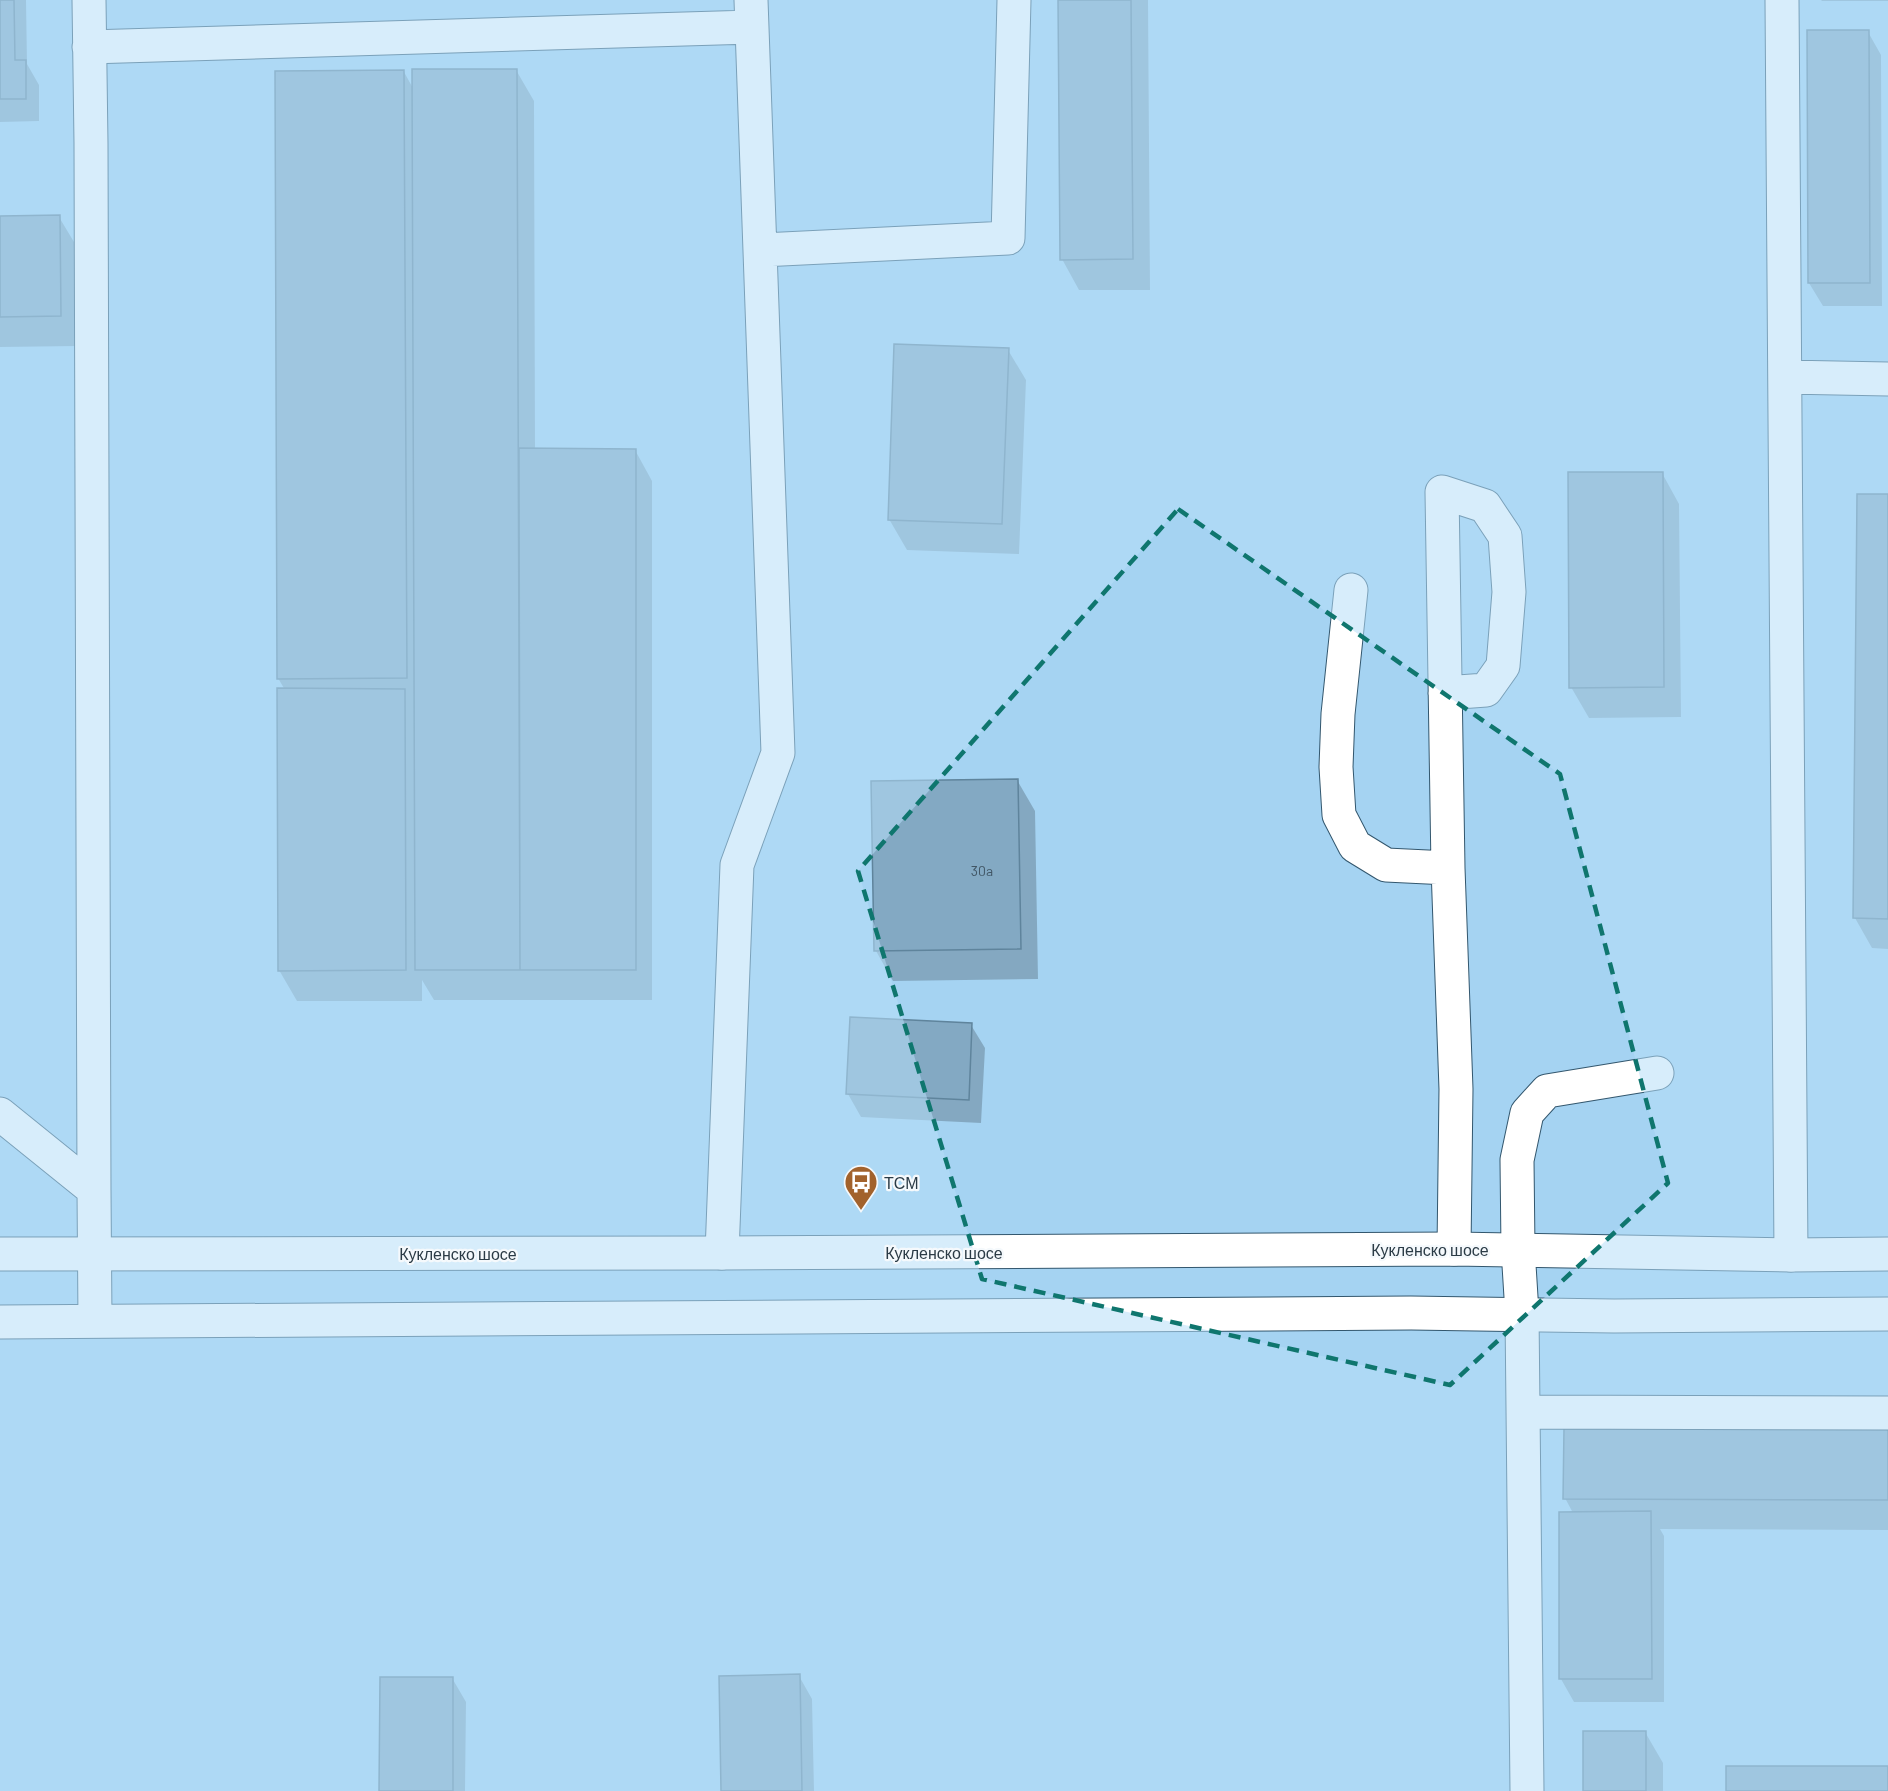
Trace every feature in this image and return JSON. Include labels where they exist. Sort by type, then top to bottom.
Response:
[{"type":"main road","points":[[89,0],[95,1320]]},
{"type":"main road","points":[[761,250],[1008,238],[1014,0]]},
{"type":"main road","points":[[1782,0],[1791,1255]]},
{"type":"main road","points":[[89,48],[752,13],[778,753],[737,865],[722,1253]]},
{"type":"main road","points":[[1785,377],[1888,379]]},
{"type":"main road","points":[[1445,693],[1486,690],[1503,666],[1509,592],[1505,536],[1485,506],[1442,492],[1442,552],[1448,868],[1456,1089],[1454,1249]]},
{"type":"main road","points":[[1351,590],[1338,714],[1336,767],[1339,815],[1355,846],[1386,865],[1448,868]]},
{"type":"main road","points":[[1527,1791],[1522,1313],[1516,1160],[1527,1113],[1547,1091],[1657,1073]]},
{"type":"main road","points":[[0,1114],[94,1190]]},
{"type":"main road","name":"Кукленско шосе","points":[[0,1254],[1454,1249],[1791,1255],[1888,1254]]},
{"type":"main road","points":[[0,1322],[1522,1313],[1614,1316],[1888,1314]]},
{"type":"main road","points":[[1523,1412],[1888,1413]]},
{"type":"highlighted area","points":[[1178,509],[1560,774],[1668,1183],[1450,1385],[982,1279],[858,871]]},
{"type":"shaded area","points":[[0,0],[1888,0],[1888,1791],[0,1791]]},
{"type":"building","points":[[0,0],[14,0],[15,60],[26,60],[26,99],[0,99]]},
{"type":"building","points":[[1058,0],[1131,0],[1133,259],[1060,260]]},
{"type":"building","points":[[1807,30],[1869,30],[1870,283],[1808,283]]},
{"type":"building","points":[[412,69],[517,69],[520,970],[415,970]]},
{"type":"building","points":[[404,70],[407,678],[277,679],[275,71]]},
{"type":"building","points":[[60,215],[61,316],[0,317],[0,216]]},
{"type":"building","points":[[894,344],[1009,348],[1002,524],[888,520]]},
{"type":"building","points":[[519,448],[636,449],[636,970],[520,970]]},
{"type":"building","points":[[1568,472],[1663,472],[1664,687],[1569,688]]},
{"type":"building","points":[[1857,494],[1888,494],[1888,919],[1853,918]]},
{"type":"building","points":[[277,688],[405,689],[406,970],[278,971]]},
{"type":"building","points":[[1018,779],[1021,949],[874,951],[871,781]]},
{"type":"building","points":[[850,1017],[972,1023],[969,1100],[846,1094]]},
{"type":"building","points":[[1564,1428],[1888,1429],[1888,1500],[1563,1499]]},
{"type":"building","points":[[1651,1511],[1652,1679],[1559,1679],[1559,1512]]},
{"type":"building","points":[[800,1674],[802,1791],[721,1791],[719,1676]]},
{"type":"building","points":[[380,1677],[453,1677],[453,1791],[379,1791]]},
{"type":"building","points":[[1583,1731],[1646,1731],[1646,1791],[1583,1791]]},
{"type":"building","points":[[1726,1766],[1888,1766],[1888,1791],[1726,1791]]},
{"type":"place","name":"ТСМ","points":[[861,1211]]}]
